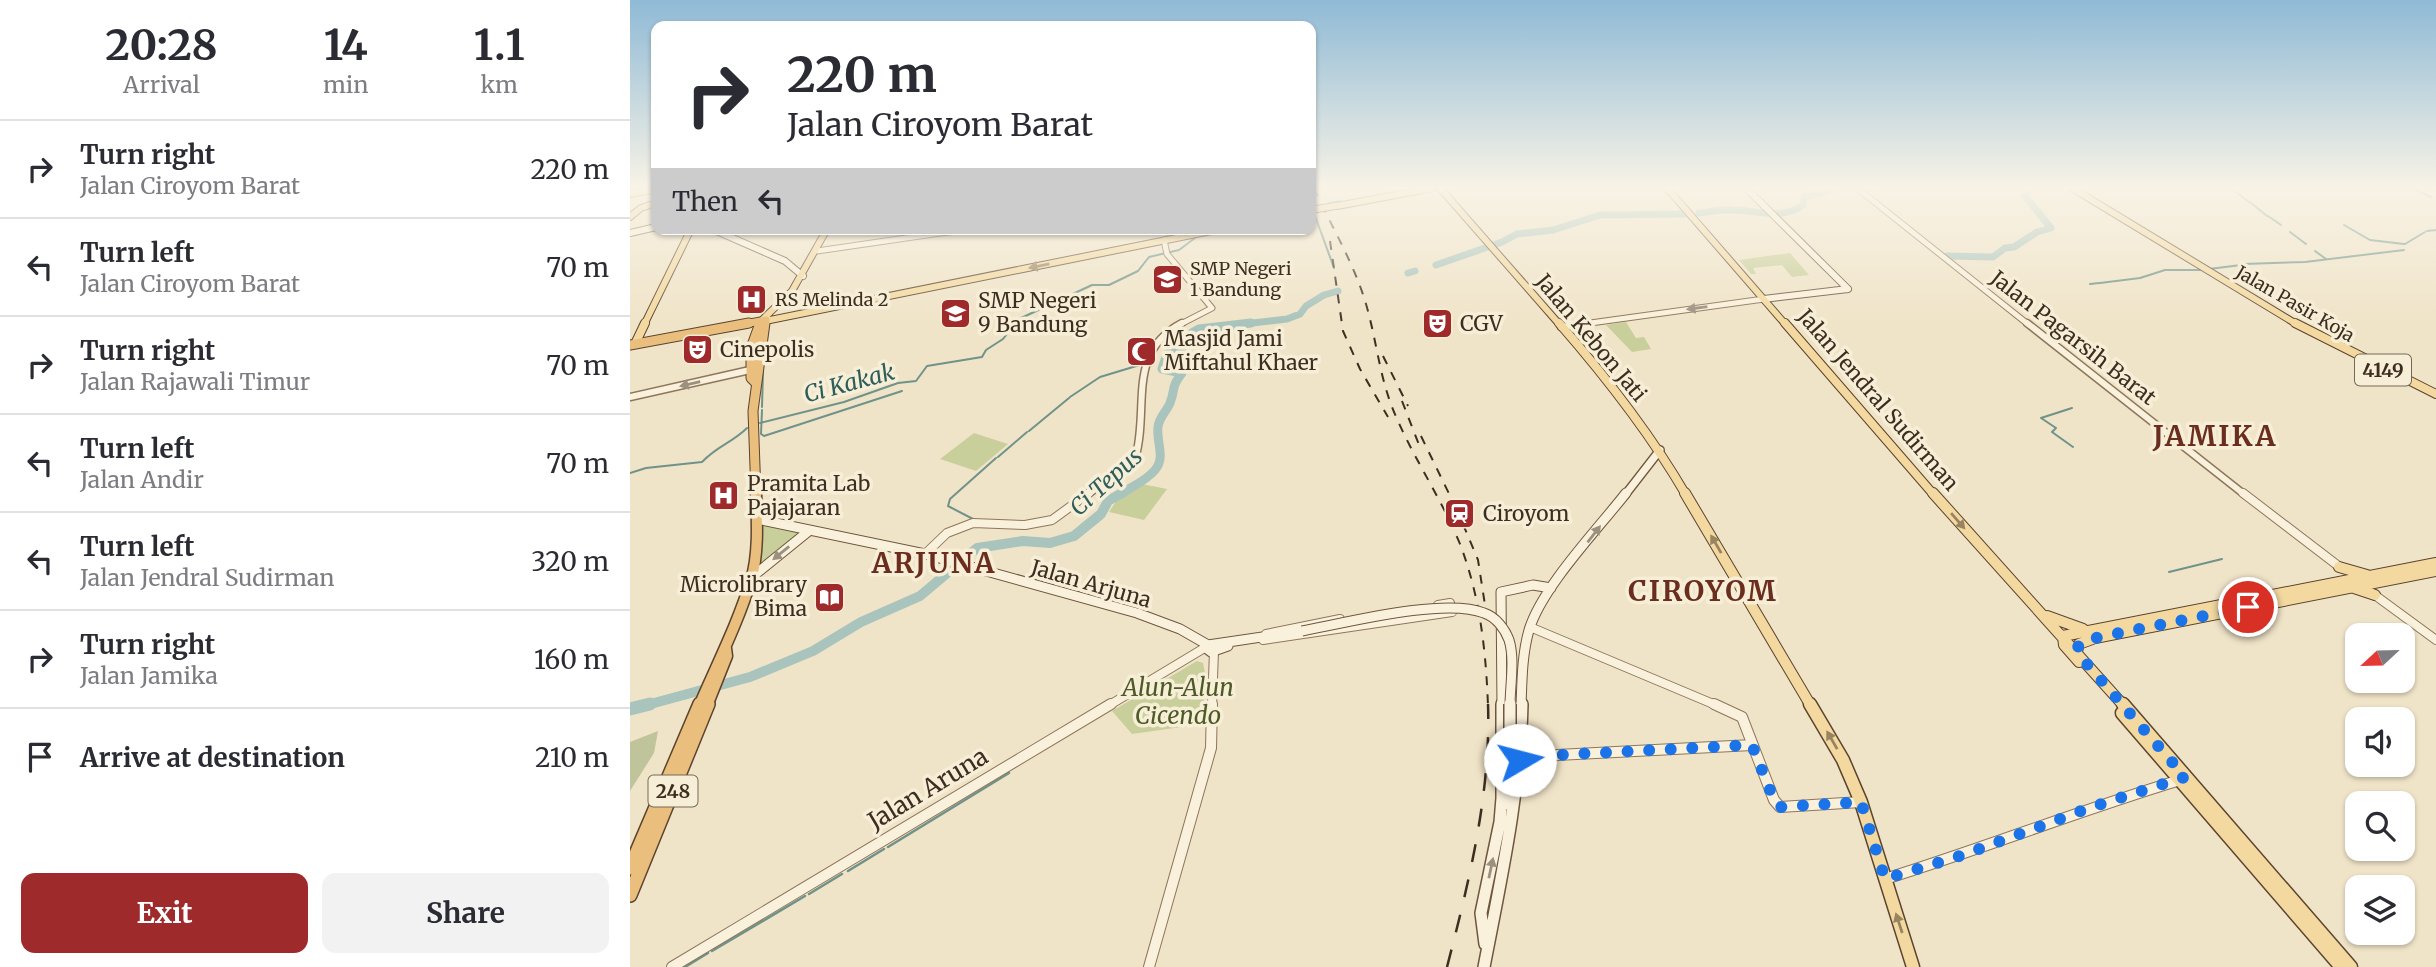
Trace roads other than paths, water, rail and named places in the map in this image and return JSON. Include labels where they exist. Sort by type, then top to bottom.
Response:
[{"type":"highway","points":[[632,344],[764,321]]},
{"type":"highway","points":[[750,370],[751,348],[764,321]]},
{"type":"highway","name":"248","points":[[630,895],[752,577],[757,519],[753,443],[756,383],[760,375],[764,321]]},
{"type":"highway","name":"248","points":[[750,370],[751,378],[756,383]]},
{"type":"highway","name":"248","points":[[630,868],[711,687]]},
{"type":"main road","name":"Jalan Kebon Jati","points":[[1478,233],[1610,383],[1660,450],[1837,749],[1861,802],[1913,967]]},
{"type":"main road","name":"Jalan Jendral Sudirman","points":[[1707,233],[2035,607],[2077,651],[2341,967]]},
{"type":"main road","points":[[1764,299],[1848,289],[1792,233]]},
{"type":"main road","name":"Jalan Pasir Koja","points":[[2146,233],[2298,326],[2356,357],[2436,394]]},
{"type":"main road","points":[[632,344],[688,235]]},
{"type":"main road","points":[[726,235],[785,261],[803,276]]},
{"type":"main road","points":[[764,321],[779,308],[803,276],[824,235]]},
{"type":"main road","points":[[764,321],[1185,235]]},
{"type":"main road","points":[[779,308],[779,316],[842,306]]},
{"type":"main road","points":[[1485,961],[1488,913],[1515,759],[1521,674],[1530,627],[1551,588],[1660,450]]},
{"type":"main road","name":"Jalan Arjuna","points":[[757,519],[925,554],[1137,613],[1180,629],[1213,647]]},
{"type":"main road","points":[[752,577],[810,530]]},
{"type":"main road","points":[[2077,651],[2079,644],[2095,638],[2379,578],[2436,563]]},
{"type":"main road","points":[[2337,566],[2379,578],[2436,571]]},
{"type":"main road","points":[[2337,566],[2341,575],[2351,584],[2377,596]]},
{"type":"main road","points":[[2377,596],[2375,587],[2379,578]]},
{"type":"main road","points":[[1505,823],[1501,592],[1533,584],[1551,588]]},
{"type":"main road","points":[[2063,636],[2351,584]]},
{"type":"main road","points":[[2035,607],[2058,622],[2085,630]]},
{"type":"main road","points":[[1213,647],[1445,609],[1473,610],[1491,616],[1504,629],[1510,643],[1515,759],[1507,795],[1505,823]]},
{"type":"main road","name":"Jalan Jendral Sudirman","points":[[2063,636],[2064,645],[2351,967]]},
{"type":"street","name":"Jalan Pagarsih Barat","points":[[1914,233],[2337,566]]},
{"type":"street","points":[[817,251],[927,235]]},
{"type":"street","points":[[925,554],[947,533],[973,523],[1025,525],[1052,520],[1132,464],[1138,454],[1141,435],[1144,363],[1166,333],[1212,308],[1167,253],[1164,240]]},
{"type":"street","points":[[1561,327],[1764,299]]},
{"type":"street","points":[[630,397],[750,370]]},
{"type":"street","points":[[2377,596],[2436,640]]},
{"type":"street","points":[[1262,638],[1278,640],[1451,607]]},
{"type":"street","points":[[1530,627],[1736,713],[1742,718],[1774,800],[1780,807],[1861,802]]},
{"type":"street","points":[[1149,967],[1211,748],[1213,647]]},
{"type":"street","name":"Jalan Aruna","points":[[672,967],[1213,647]]},
{"type":"street","points":[[1515,759],[1752,745]]},
{"type":"street","points":[[1885,879],[1998,843],[2092,807],[2182,779]]},
{"type":"waterway","points":[[1321,233],[1334,268]]},
{"type":"waterway","name":"Ci Tepus","points":[[1436,265],[1525,233]]},
{"type":"waterway","points":[[1947,256],[1993,257],[2035,233]]},
{"type":"waterway","points":[[2292,233],[2306,244]]},
{"type":"waterway","points":[[2358,233],[2370,240],[2404,244]]},
{"type":"waterway","points":[[2405,244],[2423,233]]},
{"type":"waterway","name":"Ci Kakak","points":[[761,423],[844,402],[898,383],[916,381],[927,366],[982,357],[986,350],[1003,339],[1019,319],[1092,285],[1109,285],[1138,271],[1149,257],[1179,250],[1195,238]]},
{"type":"waterway","points":[[2243,264],[2305,262],[2404,250]]},
{"type":"waterway","points":[[2315,251],[2326,259]]},
{"type":"waterway","points":[[2209,269],[2241,265]]},
{"type":"waterway","points":[[2100,283],[2140,278],[2165,270],[2202,270]]},
{"type":"waterway","name":"Ci Tepus","points":[[1408,273],[1415,271]]},
{"type":"waterway","points":[[2090,284],[2099,283]]},
{"type":"waterway","name":"Ci Tepus","points":[[1235,325],[1287,319],[1300,314],[1306,306],[1324,295],[1338,291]]},
{"type":"waterway","name":"Ci Tepus","points":[[1119,495],[1147,477],[1155,470],[1160,460],[1159,423],[1182,373],[1162,369],[1167,354],[1191,343],[1192,333],[1199,329],[1251,323]]},
{"type":"waterway","points":[[1070,397],[1100,377],[1143,364],[1143,367]]},
{"type":"waterway","points":[[762,407],[763,371]]},
{"type":"waterway","points":[[761,423],[761,434],[764,436],[902,391]]},
{"type":"waterway","points":[[1029,431],[1069,398]]},
{"type":"waterway","points":[[2072,408],[2041,418],[2056,428],[2052,432],[2073,447]]},
{"type":"waterway","points":[[761,423],[762,410]]},
{"type":"waterway","name":"Ci Kakak","points":[[630,473],[646,468],[702,462],[747,428]]},
{"type":"waterway","points":[[998,457],[1027,432]]},
{"type":"waterway","points":[[973,519],[948,506],[950,499],[996,458]]},
{"type":"waterway","name":"Ci Tepus","points":[[643,706],[750,677],[813,651],[861,622],[920,596],[977,548],[1023,541],[1050,543],[1074,536],[1101,514],[1108,501],[1122,493]]},
{"type":"waterway","points":[[2169,572],[2222,559]]},
{"type":"waterway","name":"Ci Tepus","points":[[630,709],[650,704]]},
{"type":"waterway","points":[[888,847],[1009,773]]},
{"type":"waterway","points":[[848,871],[884,849]]},
{"type":"waterway","points":[[809,894],[842,874]]},
{"type":"waterway","points":[[712,951],[805,896]]},
{"type":"waterway","points":[[685,967],[708,953]]},
{"type":"railway","points":[[1336,233],[1361,289],[1392,407],[1444,510],[1467,564],[1481,624],[1488,706]]},
{"type":"railway","points":[[1330,241],[1343,331],[1360,369],[1388,417]]},
{"type":"railway","points":[[1383,356],[1408,406]]},
{"type":"railway","points":[[1402,401],[1421,450]]},
{"type":"railway","points":[[1421,436],[1455,506]]},
{"type":"railway","points":[[1463,524],[1478,560],[1485,605]]},
{"type":"railway","points":[[1447,967],[1477,837],[1486,771],[1488,706]]},
{"type":"place","name":"SMP Negeri 1 Bandung","points":[[1167,279]]},
{"type":"place","name":"RS Melinda 2","points":[[752,300]]},
{"type":"place","name":"SMP Negeri 9 Bandung","points":[[955,313]]},
{"type":"place","name":"CGV","points":[[1437,324]]},
{"type":"place","name":"Cinepolis","points":[[697,350]]},
{"type":"place","name":"Masjid Jami Miftahul Khaer","points":[[1141,351]]},
{"type":"place","name":"Pramita Lab Pajajaran","points":[[724,496]]},
{"type":"place","name":"Ciroyom","points":[[1460,514]]},
{"type":"place","name":"Microlibrary Bima","points":[[830,597]]},
{"type":"district","name":"JAMIKA","points":[[2215,436]]},
{"type":"district","name":"ARJUNA","points":[[934,563]]},
{"type":"district","name":"CIROYOM","points":[[1703,591]]},
{"type":"park label","name":"Alun-Alun Cicendo","points":[[1178,702]]}]
